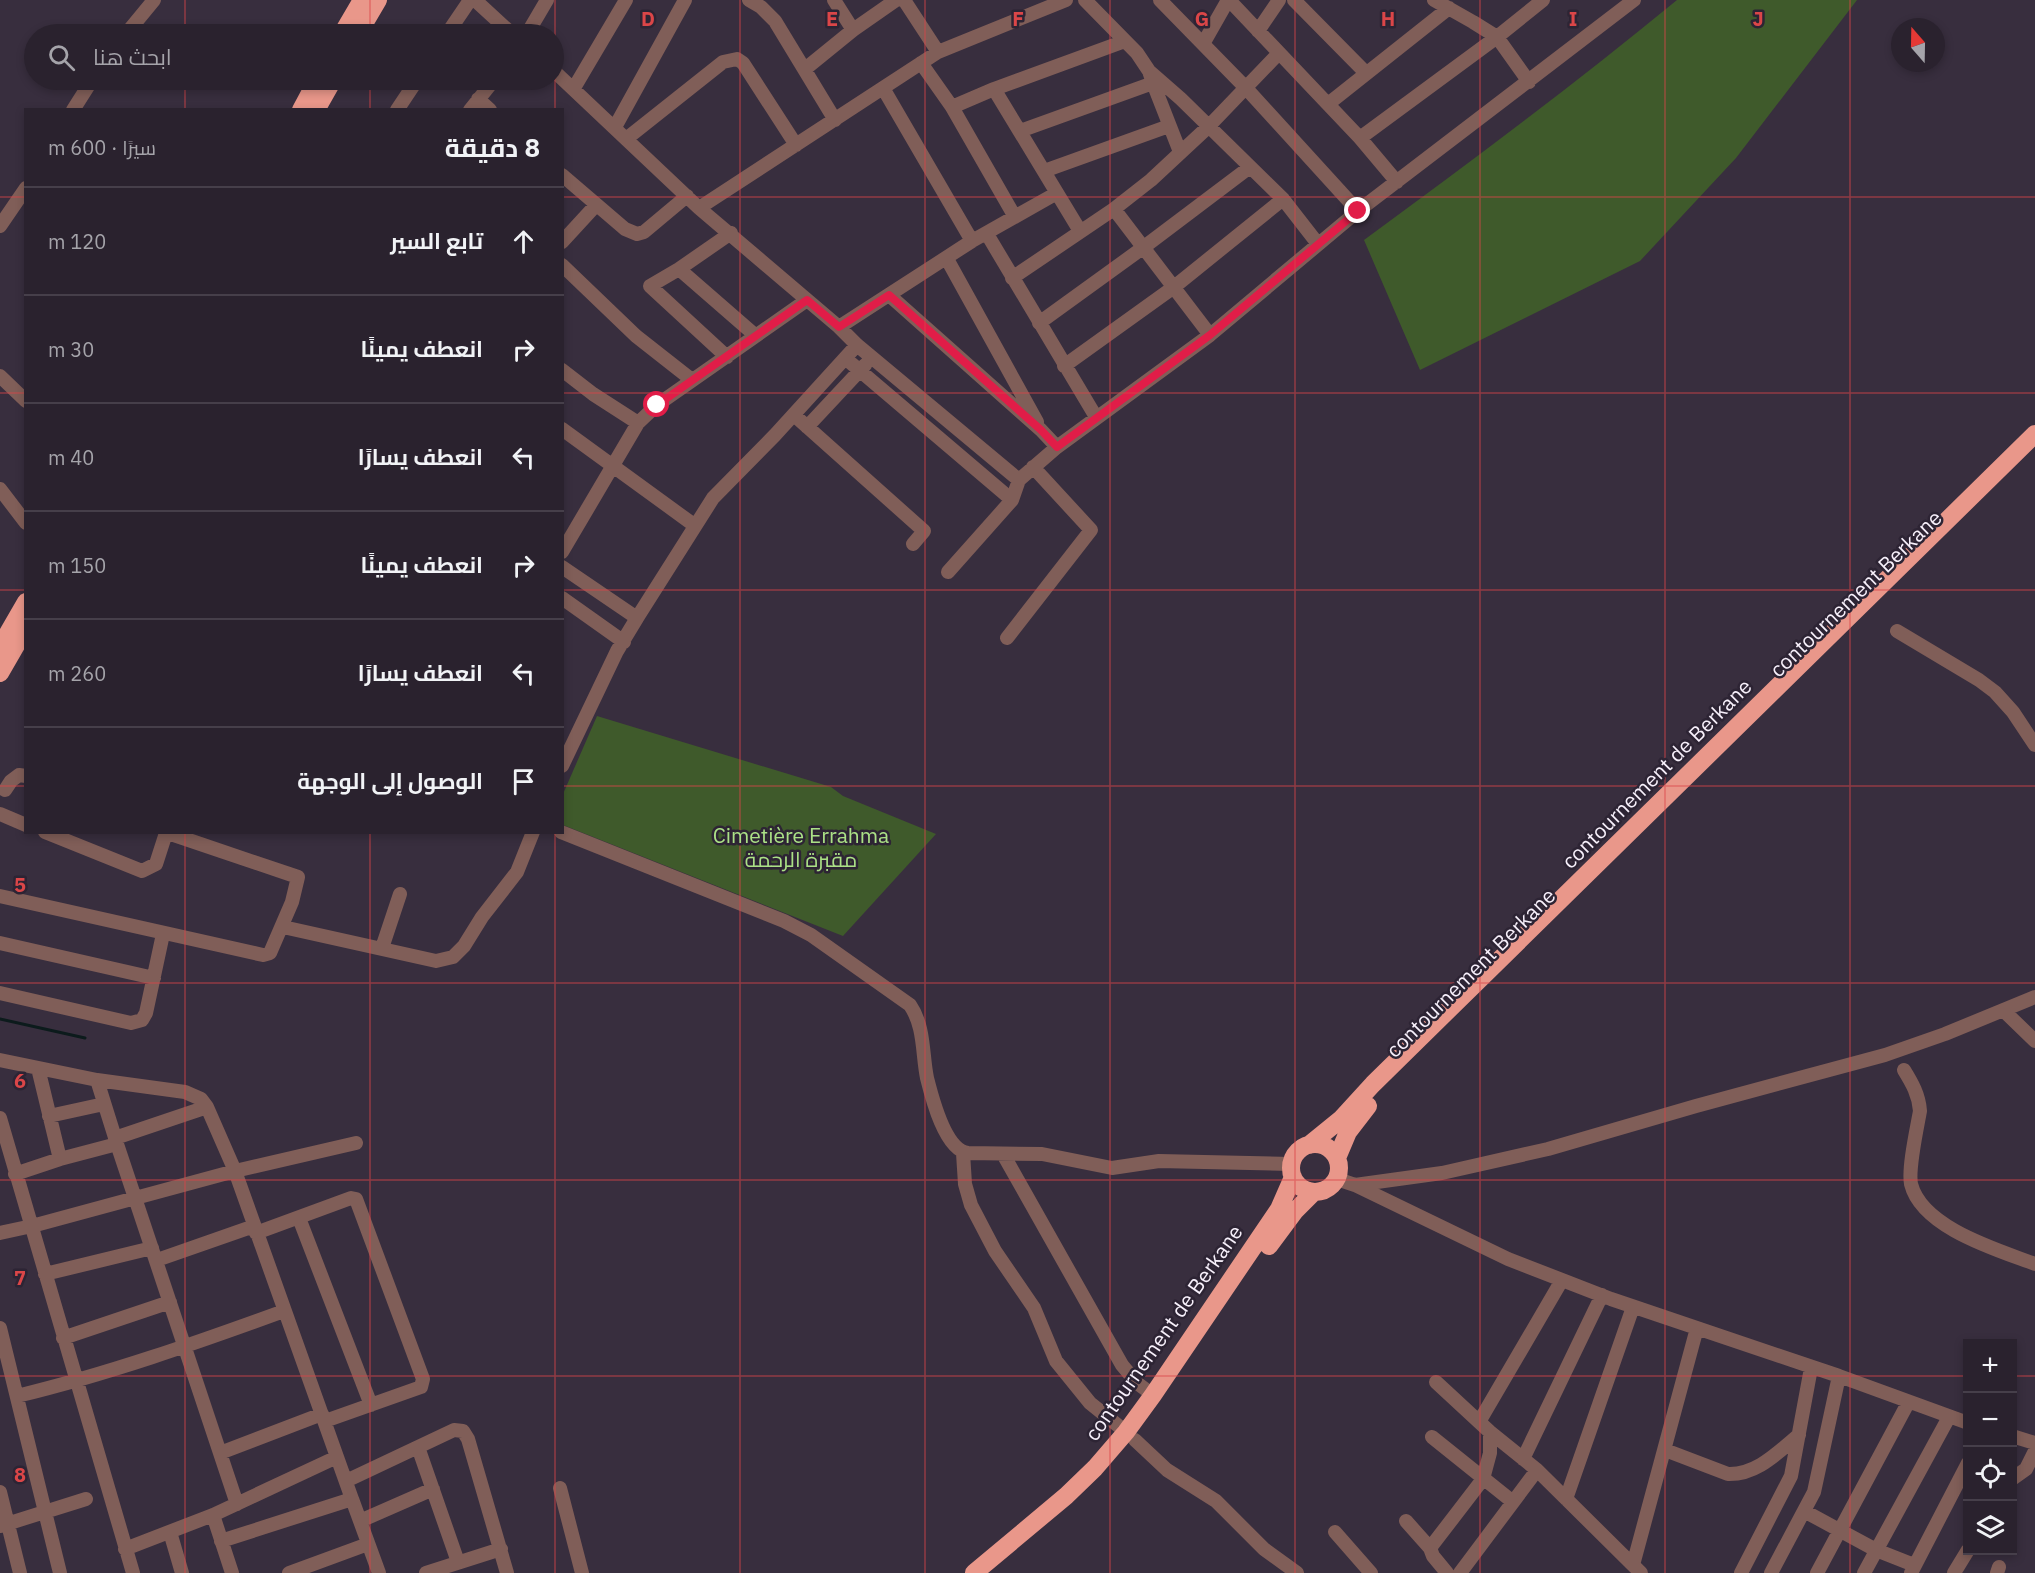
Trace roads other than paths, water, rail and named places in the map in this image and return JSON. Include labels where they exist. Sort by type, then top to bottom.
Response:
[{"type":"highway","points":[[348,24],[362,0]]},
{"type":"highway","points":[[364,24],[378,0]]},
{"type":"highway","points":[[302,108],[312,90]]},
{"type":"highway","points":[[317,108],[327,90]]},
{"type":"highway","name":"contournement de Berkane","points":[[1309,1144],[1341,1119],[1373,1084],[2035,434]]},
{"type":"highway","name":"contournement Berkane","points":[[1337,1158],[1347,1132],[1374,1100],[2035,450]]},
{"type":"highway","points":[[0,647],[24,605]]},
{"type":"highway","points":[[0,673],[24,631]]},
{"type":"highway","points":[[1309,1144],[1323,1145],[1329,1148],[1337,1158],[1339,1165],[1337,1179],[1328,1189],[1314,1192],[1301,1188],[1292,1171],[1297,1152],[1309,1144]]},
{"type":"highway","name":"contournement de Berkane","points":[[974,1573],[1131,1436],[1153,1395],[1279,1209],[1292,1171]]},
{"type":"highway","points":[[993,1573],[1081,1498],[1131,1436],[1164,1401],[1283,1225],[1314,1192]]},
{"type":"street","points":[[134,24],[154,0]]},
{"type":"street","points":[[454,24],[470,0]]},
{"type":"street","points":[[476,0],[501,24]]},
{"type":"street","points":[[533,24],[547,0]]},
{"type":"street","points":[[574,88],[626,0]]},
{"type":"street","points":[[615,127],[685,0]]},
{"type":"street","points":[[749,0],[761,7],[775,21],[835,120]]},
{"type":"street","points":[[834,0],[853,30]]},
{"type":"street","points":[[804,69],[853,30],[896,0]]},
{"type":"street","points":[[904,0],[938,52]]},
{"type":"street","points":[[699,208],[938,52],[1066,0]]},
{"type":"street","points":[[1085,0],[1125,41],[1151,77],[1180,152]]},
{"type":"street","points":[[1203,44],[1228,0],[1360,138],[1397,182]]},
{"type":"street","points":[[1258,31],[1279,0]]},
{"type":"street","points":[[1294,0],[1366,73]]},
{"type":"street","points":[[1434,0],[1497,38],[1529,82]]},
{"type":"street","points":[[948,572],[1012,500],[1019,480],[1033,467],[1096,417],[1210,335],[1358,211],[1634,0]]},
{"type":"street","points":[[1166,2],[1358,211]]},
{"type":"street","points":[[1360,138],[1497,38],[1537,2]]},
{"type":"street","points":[[1328,104],[1449,8]]},
{"type":"street","points":[[952,107],[994,89],[1125,41]]},
{"type":"street","points":[[1012,278],[1113,209],[1151,180],[1208,127],[1278,54]]},
{"type":"street","points":[[626,139],[723,62],[737,59],[743,63],[796,145]]},
{"type":"street","points":[[921,63],[952,107],[1015,217]]},
{"type":"street","points":[[1151,77],[1181,99],[1250,167],[1282,199],[1318,244]]},
{"type":"street","points":[[1020,131],[1151,77]]},
{"type":"street","points":[[564,80],[699,208],[839,327],[857,345],[1019,480]]},
{"type":"street","points":[[883,88],[972,241]]},
{"type":"street","points":[[994,89],[1080,231]]},
{"type":"street","points":[[74,108],[86,90]]},
{"type":"street","points":[[398,108],[410,90]]},
{"type":"street","points":[[474,104],[486,90]]},
{"type":"street","points":[[1044,171],[1169,126]]},
{"type":"street","points":[[1039,322],[1250,167]]},
{"type":"street","points":[[564,177],[624,230],[637,234],[644,232],[687,196]]},
{"type":"street","points":[[0,226],[24,191]]},
{"type":"street","points":[[839,327],[972,241],[1057,193]]},
{"type":"street","points":[[1064,366],[1174,287],[1282,199]]},
{"type":"street","points":[[564,240],[596,206]]},
{"type":"street","points":[[1113,209],[1210,335]]},
{"type":"street","points":[[727,357],[650,286],[679,269],[730,233]]},
{"type":"street","points":[[987,234],[1096,417]]},
{"type":"street","points":[[947,258],[1041,430]]},
{"type":"street","points":[[564,267],[636,336],[692,380]]},
{"type":"street","points":[[679,269],[756,336]]},
{"type":"street","points":[[889,295],[1041,430],[1057,447]]},
{"type":"street","points":[[564,549],[638,423],[657,405],[807,300]]},
{"type":"street","points":[[564,762],[617,651],[694,525],[713,498],[794,415],[857,345]]},
{"type":"street","points":[[807,427],[872,357]]},
{"type":"street","points":[[845,358],[1012,500]]},
{"type":"street","points":[[564,372],[593,394],[638,423]]},
{"type":"street","points":[[0,376],[24,399]]},
{"type":"street","points":[[794,415],[924,531],[913,544]]},
{"type":"street","points":[[564,430],[694,525]]},
{"type":"street","points":[[1007,638],[1091,530],[1033,467]]},
{"type":"street","points":[[0,489],[24,520]]},
{"type":"street","points":[[566,569],[637,618]]},
{"type":"street","points":[[564,599],[624,642]]},
{"type":"street","points":[[1897,631],[1995,692],[2013,712],[2035,745]]},
{"type":"street","points":[[2,792],[15,777],[24,776]]},
{"type":"street","points":[[0,814],[24,824]]},
{"type":"street","points":[[564,833],[784,921],[811,935],[910,1005],[919,1023],[927,1078],[942,1125],[957,1149],[963,1153],[1050,1155],[1112,1168],[1158,1161],[1292,1171]]},
{"type":"street","points":[[50,834],[142,871],[156,864],[166,834]]},
{"type":"street","points":[[0,896],[163,934],[263,955],[270,953],[282,927],[298,877],[169,834]]},
{"type":"street","points":[[282,927],[436,961],[453,957],[464,946],[482,917],[517,872],[532,834]]},
{"type":"street","points":[[382,948],[400,894]]},
{"type":"street","points":[[0,993],[131,1023],[142,1020],[146,1014],[163,934]]},
{"type":"street","points":[[0,943],[154,978]]},
{"type":"street","points":[[1355,1185],[1442,1173],[1548,1149],[1885,1055],[1945,1035],[2035,997]]},
{"type":"street","points":[[2004,1011],[2035,1041]]},
{"type":"street","points":[[0,1060],[98,1080],[185,1092],[201,1099],[207,1107],[235,1171],[379,1573]]},
{"type":"street","points":[[38,1068],[60,1159]]},
{"type":"street","points":[[1904,1070],[1916,1090],[1920,1111],[1911,1172],[1911,1185],[1919,1198],[1930,1213],[1962,1236],[2035,1264]]},
{"type":"street","points":[[98,1080],[116,1141],[237,1504]]},
{"type":"street","points":[[49,1116],[104,1104]]},
{"type":"street","points":[[15,1174],[116,1141],[207,1107]]},
{"type":"street","points":[[0,1118],[133,1573]]},
{"type":"street","points":[[0,1233],[235,1171],[356,1143]]},
{"type":"street","points":[[963,1153],[965,1184],[972,1205],[995,1251],[1034,1308],[1056,1361],[1090,1403],[1131,1436],[1167,1470],[1216,1501],[1264,1549],[1297,1573]]},
{"type":"street","points":[[1003,1154],[1122,1365],[1137,1383],[1153,1395]]},
{"type":"street","points":[[1337,1179],[1355,1185],[1508,1259],[1562,1280],[1839,1376],[1963,1422]]},
{"type":"street","points":[[45,1274],[154,1254],[299,1218],[351,1198],[356,1199],[423,1379],[421,1387],[371,1405],[323,1417],[220,1453]]},
{"type":"street","points":[[299,1218],[371,1405]]},
{"type":"street","points":[[1430,1548],[1483,1479],[1490,1454],[1485,1427],[1562,1280]]},
{"type":"street","points":[[1523,1459],[1602,1295]]},
{"type":"street","points":[[63,1338],[170,1302]]},
{"type":"street","points":[[1566,1499],[1633,1306]]},
{"type":"street","points":[[17,1396],[76,1381],[186,1347],[284,1311]]},
{"type":"street","points":[[0,1328],[4,1359],[17,1396],[60,1573]]},
{"type":"street","points":[[1637,1569],[1696,1328]]},
{"type":"street","points":[[1741,1573],[1791,1476],[1811,1368]]},
{"type":"street","points":[[1771,1573],[1814,1492],[1839,1376]]},
{"type":"street","points":[[1436,1382],[1537,1470],[1637,1569]]},
{"type":"street","points":[[1817,1573],[1908,1403]]},
{"type":"street","points":[[1864,1573],[1949,1418]]},
{"type":"street","points":[[346,1482],[454,1430],[463,1431],[468,1439],[507,1573]]},
{"type":"street","points":[[1665,1450],[1728,1474],[1737,1475],[1757,1468],[1799,1436]]},
{"type":"street","points":[[1432,1437],[1513,1502]]},
{"type":"street","points":[[2017,1438],[2035,1443]]},
{"type":"street","points":[[418,1447],[458,1562]]},
{"type":"street","points":[[2017,1476],[2026,1469],[2035,1451]]},
{"type":"street","points":[[125,1550],[213,1515],[337,1457]]},
{"type":"street","points":[[1460,1573],[1537,1470]]},
{"type":"street","points":[[1804,1510],[1914,1570],[1963,1473]]},
{"type":"street","points":[[560,1488],[582,1573]]},
{"type":"street","points":[[360,1521],[433,1489]]},
{"type":"street","points":[[0,1492],[4,1525],[20,1573]]},
{"type":"street","points":[[221,1541],[352,1498]]},
{"type":"street","points":[[4,1525],[86,1499]]},
{"type":"street","points":[[213,1515],[232,1573]]},
{"type":"street","points":[[1406,1521],[1430,1548],[1433,1556],[1447,1573]]},
{"type":"street","points":[[170,1532],[182,1573]]},
{"type":"street","points":[[1335,1532],[1371,1573]]},
{"type":"street","points":[[289,1573],[368,1544]]},
{"type":"street","points":[[426,1573],[501,1549]]},
{"type":"street","points":[[1954,1573],[1965,1555]]},
{"type":"waterway","points":[[0,1019],[85,1038]]},
{"type":"park label","name":"Cimetière Errahma مقبرة الرحمة","points":[[801,848]]}]
